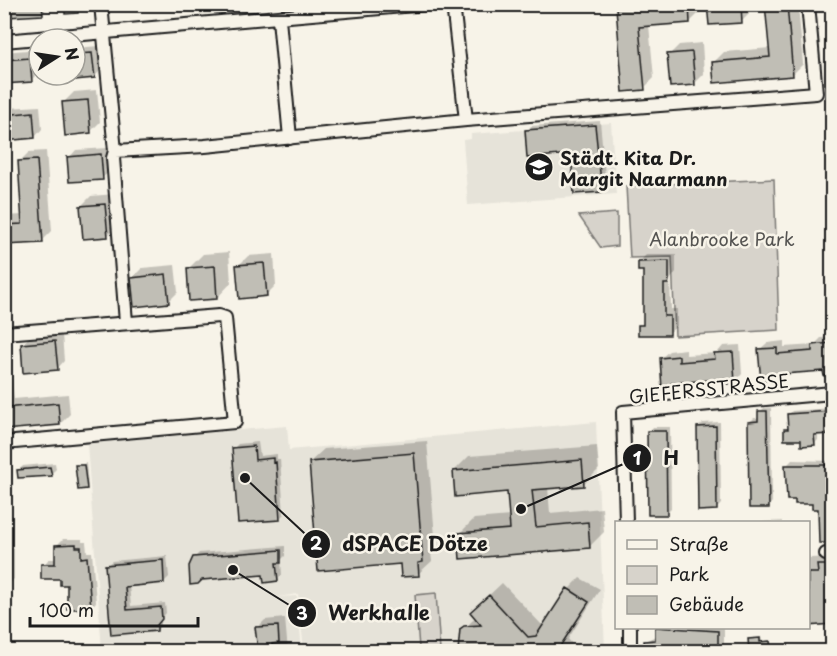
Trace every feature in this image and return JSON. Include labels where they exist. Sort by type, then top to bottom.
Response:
[{"type":"street","points":[[100,4],[116,151],[113,158],[126,322]]},
{"type":"street","points":[[4,41],[279,19],[426,4]]},
{"type":"street","points":[[453,4],[466,120]]},
{"type":"street","points":[[116,151],[290,138],[466,120],[816,93],[808,4]]},
{"type":"street","points":[[279,19],[290,138]]},
{"type":"street","points":[[4,333],[126,322],[219,316],[225,318],[235,422],[4,443]]},
{"type":"street","name":"GIEFERSSTRASSE","points":[[626,521],[624,412],[832,393]]},
{"type":"street","points":[[630,629],[630,651]]},
{"type":"shaded area","name":"Städt. Kita Dr. Margit Naarmann","points":[[611,123],[616,194],[468,205],[463,140],[471,139],[471,134]]},
{"type":"shaded area","points":[[596,422],[605,651],[304,651],[298,594],[277,597],[297,596],[302,651],[102,651],[87,443],[287,426],[289,450]]},
{"type":"green space","name":"Alanbrooke Park","points":[[774,179],[779,330],[675,336],[672,257],[630,258],[626,186]]},
{"type":"green space","points":[[617,213],[617,246],[601,248],[579,216]]},
{"type":"green space","points":[[436,593],[440,651],[372,651],[419,648],[415,595]]},
{"type":"building","points":[[42,4],[43,15],[7,17],[6,6]]},
{"type":"building","points":[[65,4],[78,4],[78,13],[65,14]]},
{"type":"building","points":[[655,4],[689,4],[690,23],[639,27],[645,90],[623,92],[616,8]]},
{"type":"building","points":[[707,4],[741,4],[742,23],[709,25]]},
{"type":"building","points":[[765,4],[787,4],[793,76],[714,83],[712,62],[770,57]]},
{"type":"building","points":[[692,52],[695,85],[670,87],[667,54]]},
{"type":"building","points":[[87,53],[92,53],[95,78],[87,79]]},
{"type":"building","points":[[27,58],[27,82],[4,84],[4,60]]},
{"type":"building","points":[[88,100],[91,133],[65,136],[62,102]]},
{"type":"building","points":[[33,112],[35,138],[4,141],[4,115]]},
{"type":"building","points":[[595,125],[602,192],[574,194],[571,154],[527,158],[525,130]]},
{"type":"building","points":[[101,154],[103,180],[69,182],[67,157]]},
{"type":"building","points":[[37,160],[43,243],[4,245],[4,225],[22,224],[18,161]]},
{"type":"building","points":[[105,204],[108,237],[83,239],[80,206]]},
{"type":"building","points":[[669,261],[669,280],[668,284],[664,284],[664,316],[670,316],[670,335],[638,335],[638,325],[643,325],[643,271],[638,271],[638,262]]},
{"type":"building","points":[[264,263],[267,296],[239,299],[236,265]]},
{"type":"building","points":[[215,266],[217,299],[189,301],[187,268]]},
{"type":"building","points":[[166,274],[169,303],[134,307],[131,278]]},
{"type":"building","points":[[55,341],[58,370],[23,373],[21,344]]},
{"type":"building","points":[[831,343],[832,375],[824,376],[823,371],[770,375],[770,380],[761,381],[758,349],[777,348],[777,354],[812,351],[812,345]]},
{"type":"building","points":[[733,352],[735,383],[726,384],[725,379],[672,383],[672,388],[662,389],[660,358],[679,356],[679,362],[715,359],[714,353]]},
{"type":"building","points":[[58,403],[60,425],[4,430],[4,408]]},
{"type":"building","points":[[758,411],[767,411],[769,508],[749,508],[748,422],[758,421]]},
{"type":"building","points":[[832,411],[832,434],[814,435],[815,445],[801,446],[801,440],[784,440],[784,429],[788,429],[787,414]]},
{"type":"building","points":[[716,426],[717,510],[698,511],[697,427]]},
{"type":"building","points":[[647,431],[666,431],[667,515],[648,515]]},
{"type":"building","points":[[254,446],[255,460],[273,458],[273,463],[276,462],[280,520],[238,523],[232,448]]},
{"type":"building","points":[[414,453],[423,562],[418,563],[419,576],[401,577],[400,564],[318,571],[309,462]]},
{"type":"building","points":[[582,460],[584,486],[532,490],[536,527],[588,522],[590,548],[460,559],[458,533],[510,529],[507,492],[455,497],[453,471]]},
{"type":"building","points":[[75,465],[84,465],[87,489],[78,490]]},
{"type":"building","points":[[785,465],[832,465],[832,543],[819,543],[818,509],[812,509],[812,504],[795,504],[795,500],[787,500]]},
{"type":"building","points":[[50,467],[52,476],[18,478],[17,470]]},
{"type":"building","points":[[76,544],[76,547],[81,547],[81,558],[87,557],[91,609],[67,609],[67,585],[60,585],[60,579],[41,579],[41,564],[55,564],[55,545]]},
{"type":"building","points":[[281,550],[281,563],[276,563],[278,581],[264,583],[263,575],[202,580],[198,584],[190,585],[189,566],[193,557]]},
{"type":"building","points":[[163,560],[164,583],[125,587],[127,610],[161,607],[162,619],[157,625],[157,631],[111,635],[105,565]]},
{"type":"building","points":[[817,565],[832,565],[832,624],[810,626],[810,573],[818,573]]},
{"type":"building","points":[[567,588],[589,602],[557,651],[458,651],[460,629],[464,626],[481,625],[470,612],[489,595],[528,637],[536,636]]},
{"type":"building","points":[[278,626],[279,643],[272,644],[272,651],[258,651],[255,627]]},
{"type":"building","points":[[655,629],[718,631],[718,650],[645,651],[644,641],[655,640]]},
{"type":"building","points":[[760,638],[760,642],[770,641],[771,651],[749,651],[748,639]]},
{"type":"place","name":"Städt. Kita Dr. Margit Naarmann","points":[[539,167]]},
{"type":"place","name":"dSPACE Dötze","points":[[245,478]]},
{"type":"place","name":"H","points":[[521,509]]},
{"type":"place","name":"Werkhalle","points":[[233,570]]}]
